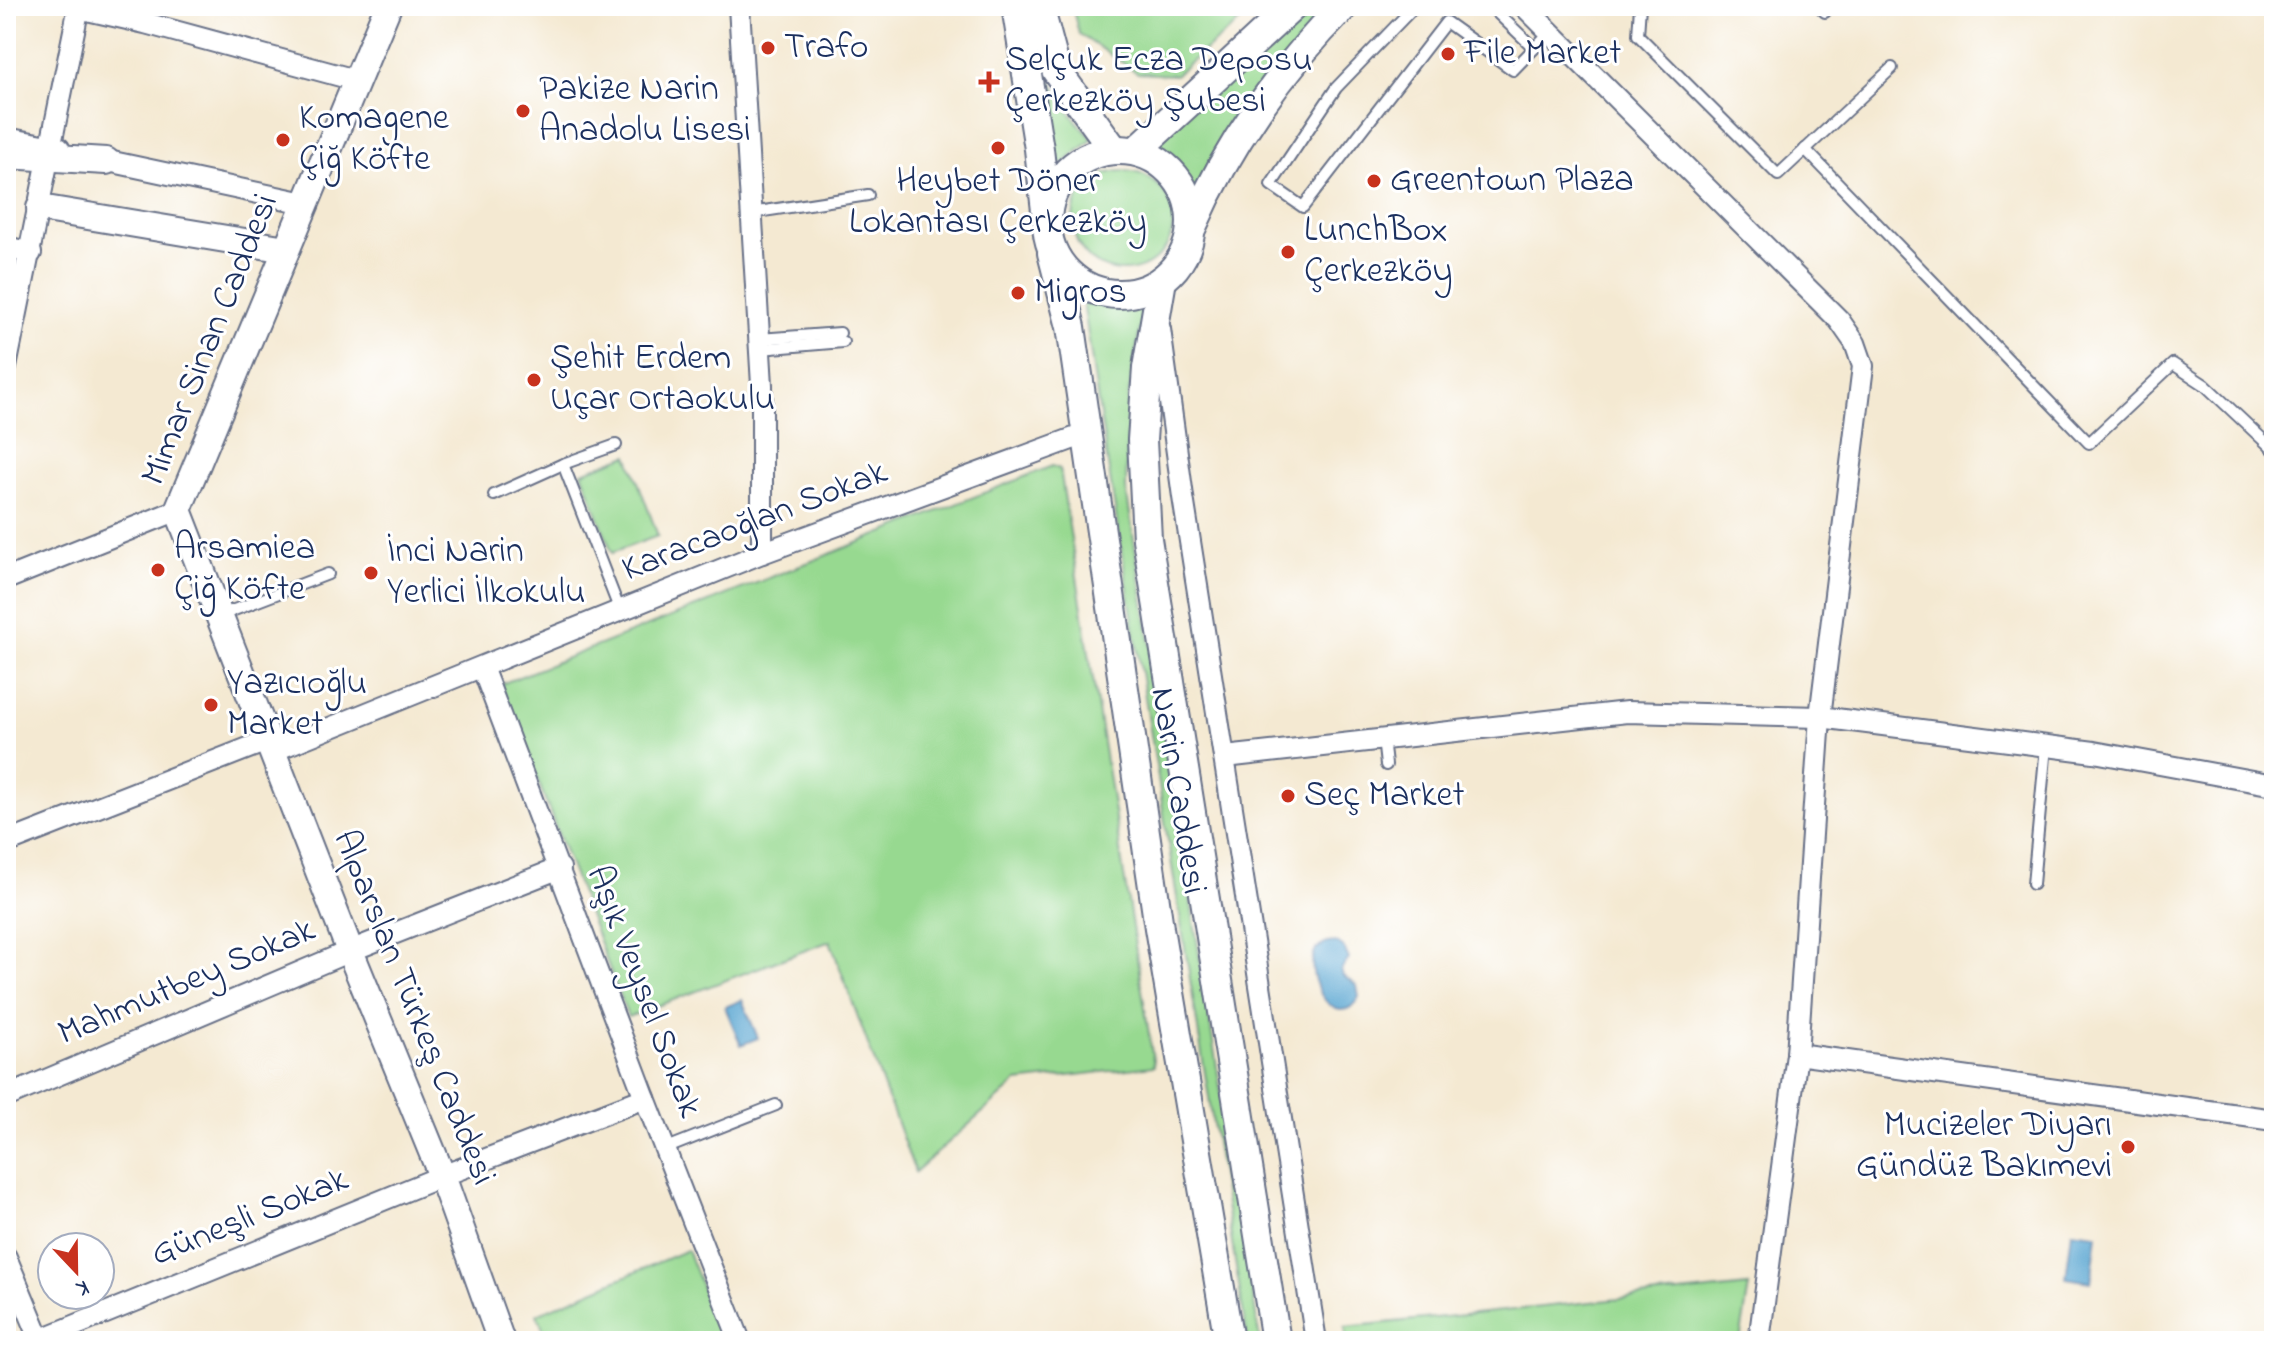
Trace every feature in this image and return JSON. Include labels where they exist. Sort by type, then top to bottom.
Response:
[{"type":"main road","points":[[1016,6],[1052,253],[1081,284],[1101,293],[1122,295],[1143,291],[1177,266],[1187,248],[1191,228],[1207,192],[1267,97],[1313,37],[1344,6]]},
{"type":"main road","points":[[1039,6],[1056,70],[1125,150]]},
{"type":"main road","points":[[1125,150],[1293,6]]},
{"type":"main road","points":[[1046,214],[1051,195],[1061,177],[1085,158],[1125,150],[1155,159],[1171,172],[1183,188],[1190,207],[1191,228]]},
{"type":"main road","name":"Narin Caddesi","points":[[1052,253],[1071,327],[1159,928],[1229,1341]]},
{"type":"main road","name":"Narin Caddesi","points":[[1162,280],[1147,368],[1142,440],[1147,539],[1276,1341]]},
{"type":"street","name":"Mimar Sinan Caddesi","points":[[253,704],[178,510],[388,6]]},
{"type":"street","points":[[739,6],[759,344],[762,553]]},
{"type":"street","points":[[1524,6],[1839,320],[1855,343],[1863,366],[1820,717],[1797,1054],[1759,1341]]},
{"type":"street","points":[[6,367],[79,7],[359,81]]},
{"type":"street","points":[[6,138],[50,156]]},
{"type":"street","points":[[6,155],[106,161],[305,203]]},
{"type":"street","points":[[6,165],[50,156]]},
{"type":"street","points":[[40,208],[286,249]]},
{"type":"street","points":[[6,247],[31,253]]},
{"type":"street","points":[[1157,311],[1183,497],[1316,1341]]},
{"type":"street","name":"Karacaoğlan Sokak","points":[[6,843],[482,667],[762,553],[1085,434]]},
{"type":"street","points":[[6,579],[178,510]]},
{"type":"street","name":"Aşık Veysel Sokak","points":[[482,667],[740,1341]]},
{"type":"street","name":"Alparslan Türkeş Caddesi","points":[[253,704],[442,1176],[501,1341]]},
{"type":"street","points":[[1225,757],[1627,712],[1820,717],[2094,752],[2274,785]]},
{"type":"street","name":"Mahmutbey Sokak","points":[[6,1097],[350,951],[560,868]]},
{"type":"street","points":[[1797,1054],[2274,1120]]},
{"type":"street","name":"Güneşli Sokak","points":[[39,1341],[442,1176],[645,1098]]},
{"type":"street","points":[[6,1257],[39,1341]]},
{"type":"lane","points":[[1415,6],[1336,88],[1271,185],[1303,207],[1446,22],[1513,70],[1550,32]]},
{"type":"lane","points":[[1490,6],[1534,48]]},
{"type":"lane","points":[[1640,6],[1638,35],[1778,175],[1892,68]]},
{"type":"lane","points":[[1805,149],[2089,443],[2173,364],[2205,385],[2274,450]]},
{"type":"lane","points":[[751,213],[868,195]]},
{"type":"lane","points":[[759,344],[841,338]]},
{"type":"lane","points":[[494,495],[563,464],[616,445]]},
{"type":"lane","points":[[563,464],[620,611]]},
{"type":"lane","points":[[219,616],[328,574]]},
{"type":"lane","points":[[1383,739],[1386,765]]},
{"type":"lane","points":[[2033,884],[2046,746]]},
{"type":"lane","points":[[667,1148],[776,1105]]},
{"type":"green space","points":[[1030,6],[1045,62],[1058,93],[1093,139],[1060,166],[1052,147]]},
{"type":"green space","points":[[1072,6],[1259,6],[1175,75],[1138,73],[1079,34]]},
{"type":"green space","points":[[1301,6],[1335,6],[1195,200],[1177,169],[1148,149]]},
{"type":"green space","points":[[1123,171],[1142,175],[1158,186],[1169,202],[1173,221],[1169,240],[1158,256],[1142,267],[1123,271],[1104,267],[1088,256],[1077,240],[1073,221],[1077,202],[1088,186],[1104,175]]},
{"type":"green space","points":[[1088,297],[1109,303],[1144,304],[1128,399],[1126,489],[1260,1341],[1248,1341],[1097,396],[1083,301]]},
{"type":"green space","points":[[628,455],[658,536],[612,553],[582,472]]},
{"type":"green space","points":[[1052,466],[1060,469],[1154,1066],[1017,1082],[915,1172],[830,941],[628,1017],[501,684]]},
{"type":"green space","points":[[687,1250],[723,1341],[538,1341],[538,1337],[545,1334],[537,1314]]},
{"type":"green space","points":[[1749,1286],[1740,1341],[1347,1341],[1345,1327]]},
{"type":"water","points":[[1336,942],[1344,948],[1349,959],[1341,970],[1343,976],[1357,986],[1359,997],[1350,1007],[1340,1010],[1323,998],[1313,973],[1316,949]]},
{"type":"water","points":[[742,1000],[758,1038],[741,1045],[725,1007]]},
{"type":"water","points":[[2072,1231],[2097,1234],[2091,1282],[2066,1278]]},
{"type":"place","name":"Trafo","points":[[768,48]]},
{"type":"place","name":"File Market","points":[[1448,54]]},
{"type":"place","name":"Selçuk Ecza Deposu Çerkezköy Şubesi","points":[[989,82]]},
{"type":"place","name":"Pakize Narin Anadolu Lisesi","points":[[523,111]]},
{"type":"place","name":"Komagene Çiğ Köfte","points":[[283,140]]},
{"type":"place","name":"Heybet Döner Lokantası Çerkezköy","points":[[998,148]]},
{"type":"place","name":"Greentown Plaza","points":[[1374,181]]},
{"type":"place","name":"LunchBox Çerkezköy","points":[[1288,252]]},
{"type":"place","name":"Migros","points":[[1018,293]]},
{"type":"place","name":"Şehit Erdem Uçar Ortaokulu","points":[[534,380]]},
{"type":"place","name":"Arsamiea Çiğ Köfte","points":[[158,570]]},
{"type":"place","name":"İnci Narin Yerlici İlkokulu","points":[[371,573]]},
{"type":"place","name":"Yazıcıoğlu Market","points":[[211,705]]},
{"type":"place","name":"Seç Market","points":[[1288,796]]},
{"type":"place","name":"Mucizeler Diyarı Gündüz Bakımevi","points":[[2128,1147]]}]
